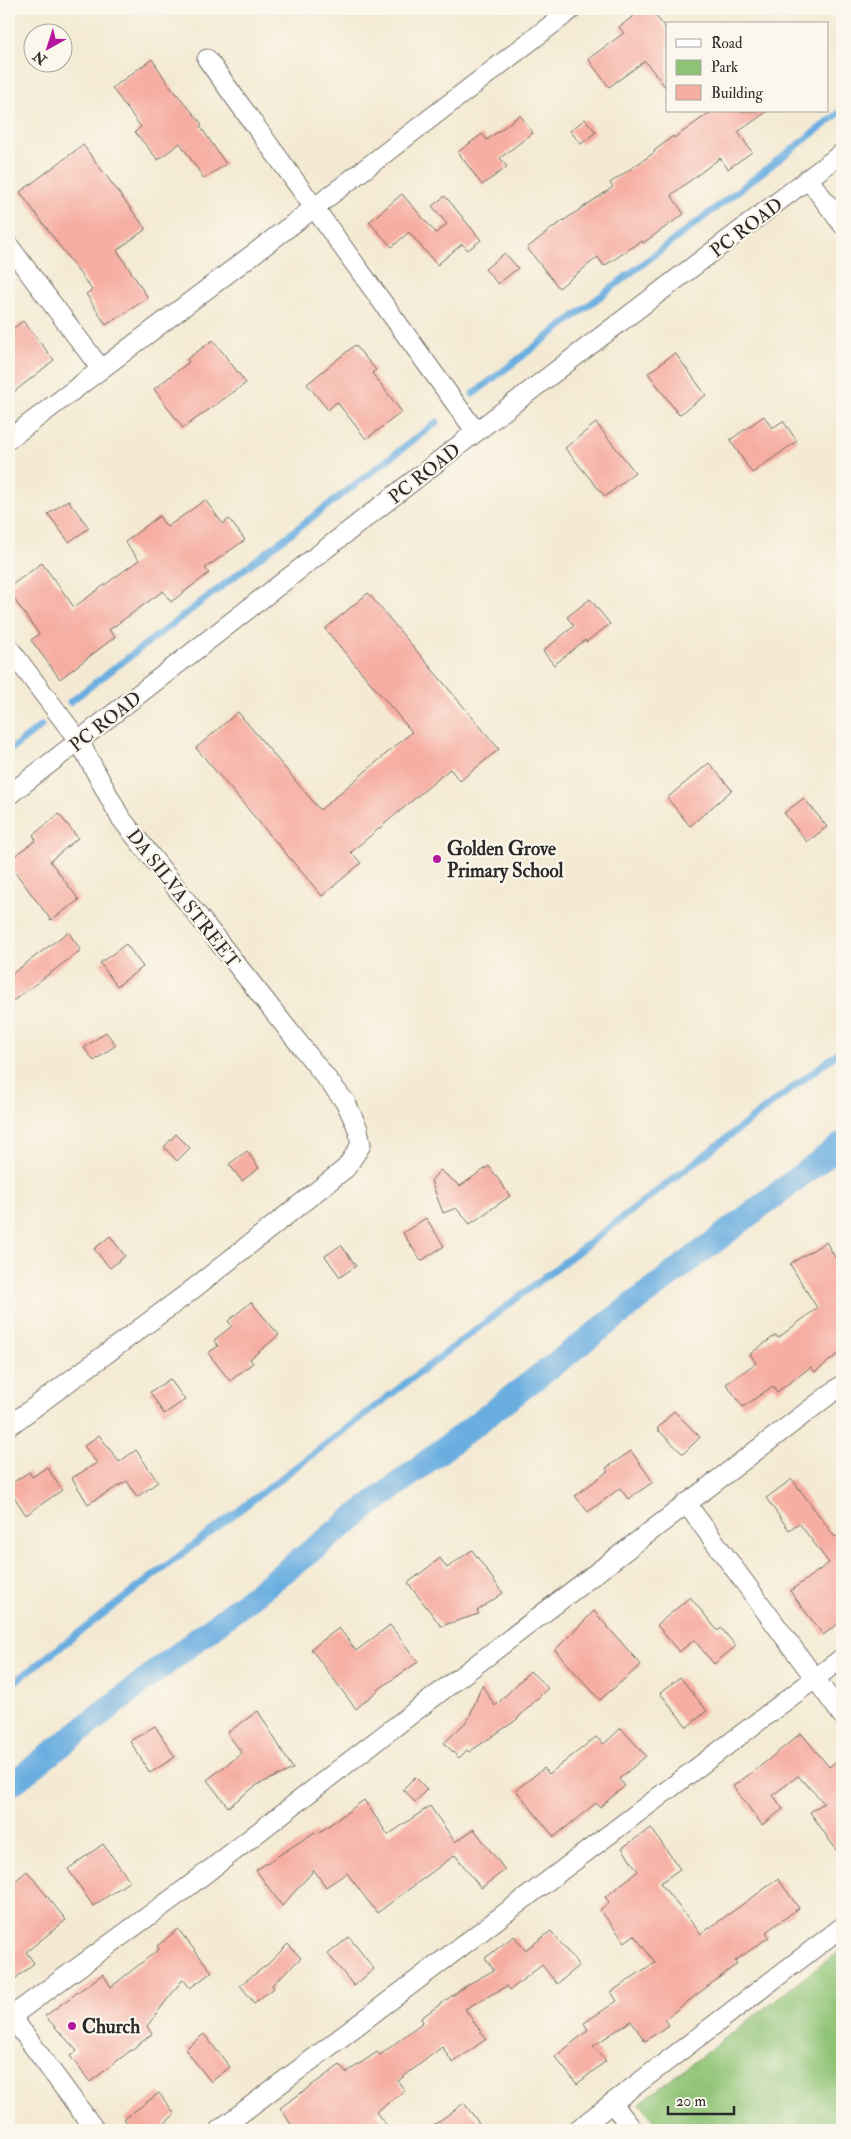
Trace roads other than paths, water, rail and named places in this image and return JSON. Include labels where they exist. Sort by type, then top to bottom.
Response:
[{"type":"street","points":[[9,439],[314,208],[572,9]]},
{"type":"street","points":[[207,59],[476,432]]},
{"type":"street","name":"PC ROAD","points":[[9,795],[476,432],[842,153]]},
{"type":"street","points":[[809,180],[842,224]]},
{"type":"street","points":[[9,246],[101,369]]},
{"type":"street","name":"DA SILVA STREET","points":[[9,648],[79,741],[120,817],[346,1103],[358,1128],[361,1145],[346,1168],[188,1293],[9,1426]]},
{"type":"street","points":[[95,2130],[10,2017],[184,1890],[842,1385]]},
{"type":"street","points":[[686,1503],[842,1715]]},
{"type":"street","points":[[219,2130],[842,1658]]},
{"type":"street","points":[[577,2130],[842,1927]]},
{"type":"street","points":[[612,2103],[633,2130]]},
{"type":"waterway","points":[[473,394],[842,111]]},
{"type":"waterway","points":[[70,702],[437,422]]},
{"type":"waterway","points":[[9,751],[41,726]]},
{"type":"waterway","points":[[9,1686],[842,1050]]},
{"type":"waterway","points":[[9,1786],[352,1519],[842,1144]]},
{"type":"place","name":"Golden Grove Primary School","points":[[437,859]]},
{"type":"place","name":"Church","points":[[72,2026]]}]
